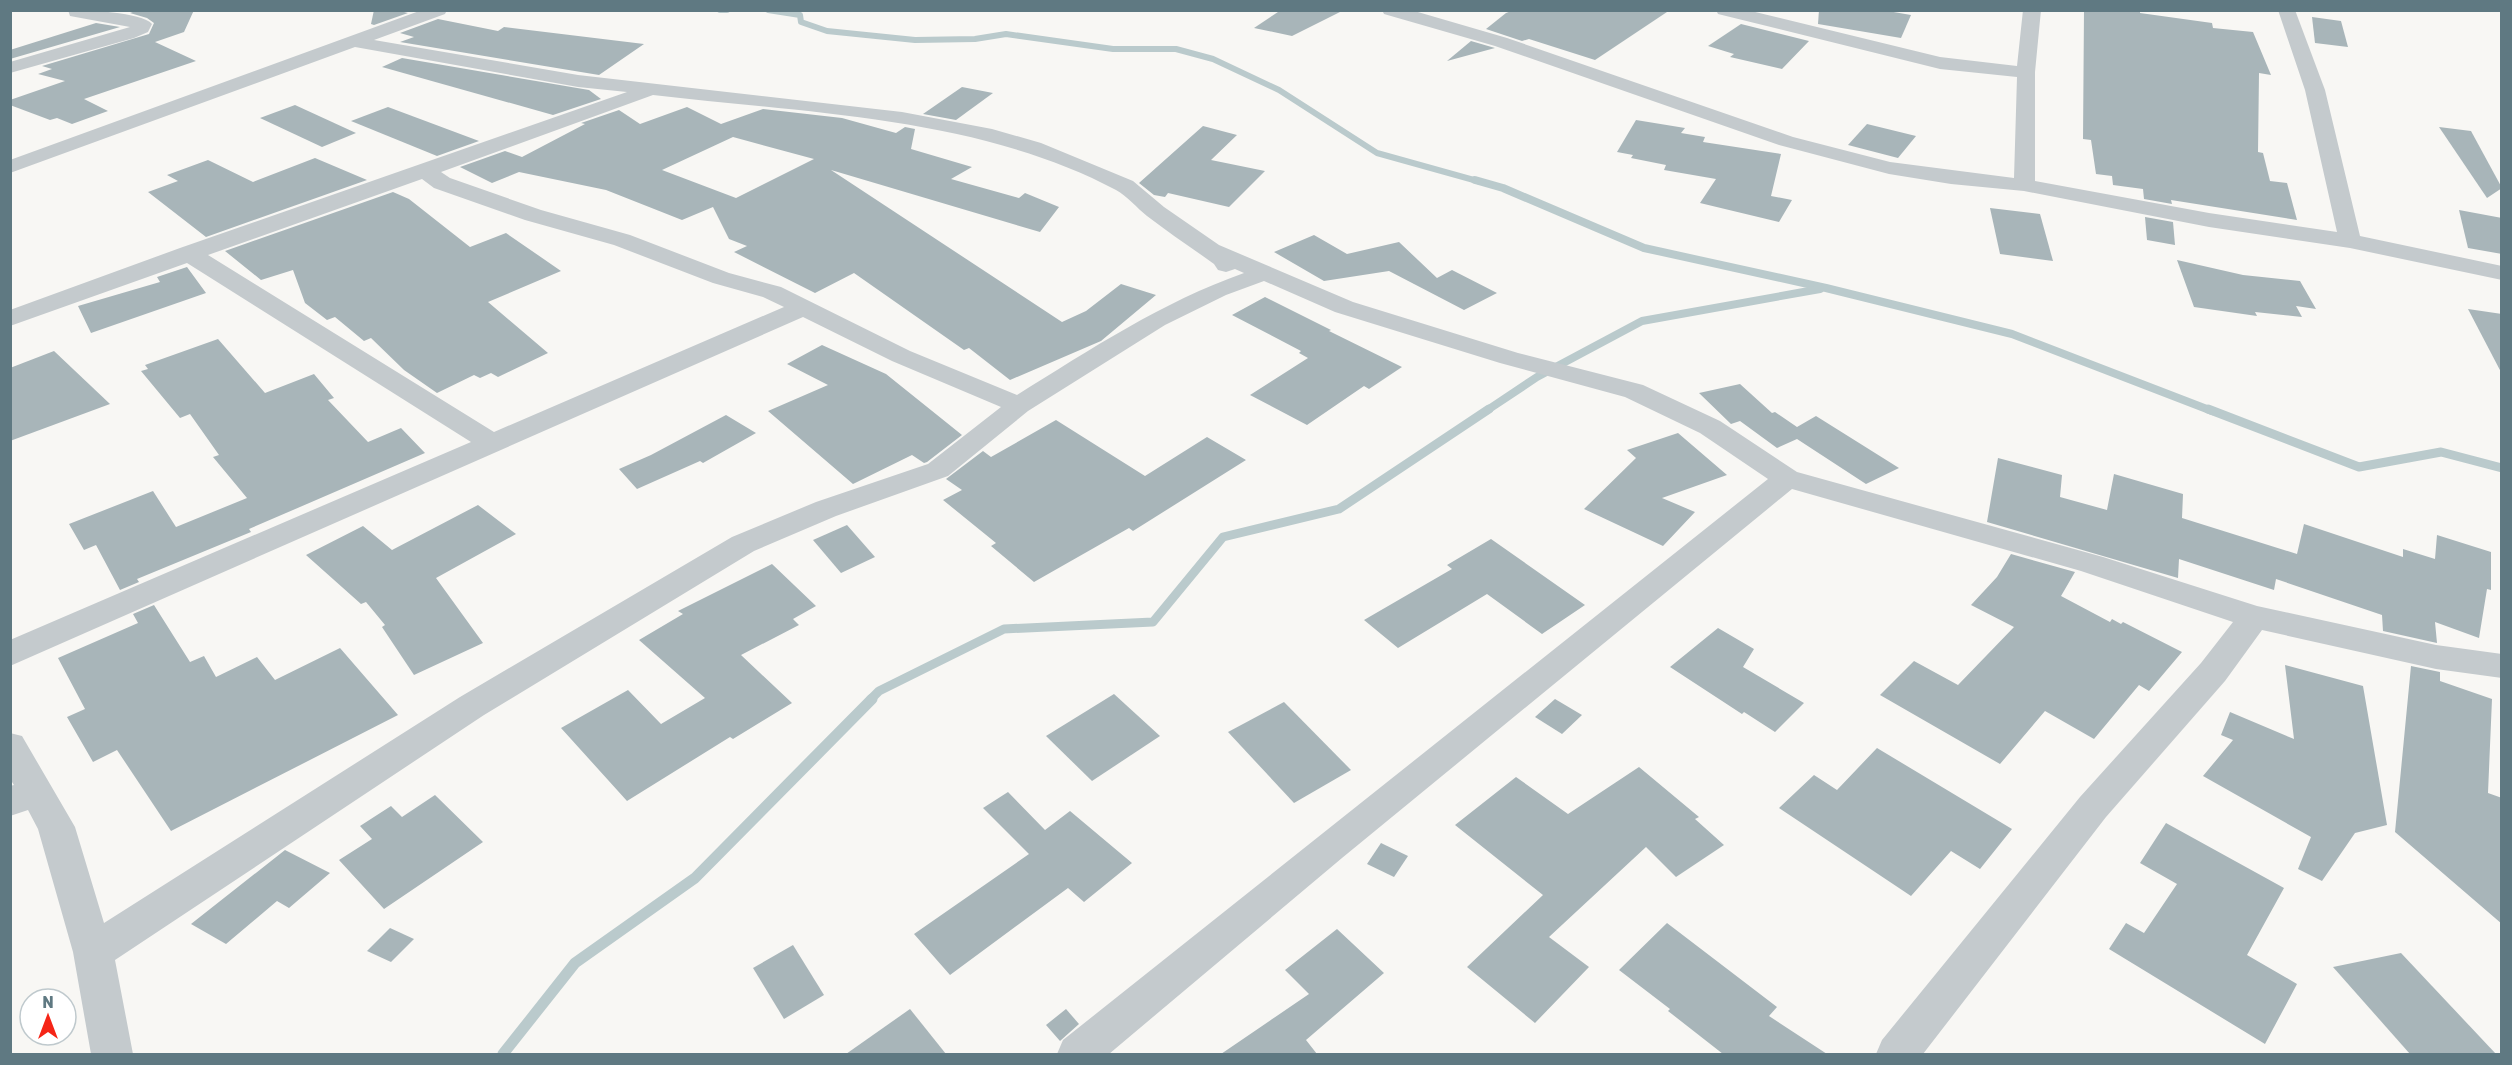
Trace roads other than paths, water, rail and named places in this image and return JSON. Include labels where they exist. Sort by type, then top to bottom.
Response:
[{"type":"street","points":[[10,167],[357,42],[439,10]]},
{"type":"street","points":[[1390,10],[1501,42],[1786,141],[1889,168],[1951,178],[2024,185],[2220,222],[2350,241],[2502,273]]},
{"type":"street","points":[[1724,10],[1940,63],[2026,72]]},
{"type":"street","points":[[2024,185],[2026,72],[2032,10]]},
{"type":"street","points":[[2286,10],[2315,90],[2350,241]]},
{"type":"street","points":[[10,68],[128,34],[142,28],[143,24],[76,12]]},
{"type":"street","points":[[357,42],[562,79],[902,118],[1003,138],[1034,147],[1125,186],[1156,212],[1214,250],[1265,273],[1344,307],[1509,358],[1634,391],[1710,427],[1787,478],[2092,564],[2254,617],[2436,657],[2502,666]]},
{"type":"street","points":[[10,319],[189,253],[426,172],[652,89]]},
{"type":"street","points":[[426,172],[442,183],[533,215],[622,240],[721,278],[772,292],[901,356],[1019,405]]},
{"type":"street","points":[[1214,250],[1226,261],[1218,290]]},
{"type":"street","points":[[189,253],[490,442]]},
{"type":"street","points":[[93,952],[453,718],[743,544],[775,529],[938,470],[975,443],[1019,405],[1156,320],[1218,290],[1265,273]]},
{"type":"street","points":[[10,654],[801,305]]},
{"type":"street","points":[[1078,1054],[1329,847],[1787,478]]},
{"type":"street","points":[[1897,1054],[2093,807],[2213,672],[2254,617]]},
{"type":"street","points":[[10,746],[24,797],[56,827],[93,952],[112,1054]]},
{"type":"waterway","points":[[720,10],[727,10]]},
{"type":"waterway","points":[[768,10],[800,15],[801,22],[827,31],[915,40],[975,39],[1006,34],[1113,49],[1176,49],[1213,59],[1279,90],[1377,153],[1481,182]]},
{"type":"waterway","points":[[1475,180],[1503,188],[1644,248],[1826,288],[2012,334],[2212,411]]},
{"type":"waterway","points":[[870,700],[879,691],[1004,629],[1153,622],[1223,537],[1339,509],[1537,377],[1642,321],[1820,289]]},
{"type":"waterway","points":[[2208,409],[2359,467],[2441,452],[2502,468]]},
{"type":"waterway","points":[[503,1054],[575,963],[695,878],[872,699]]}]
